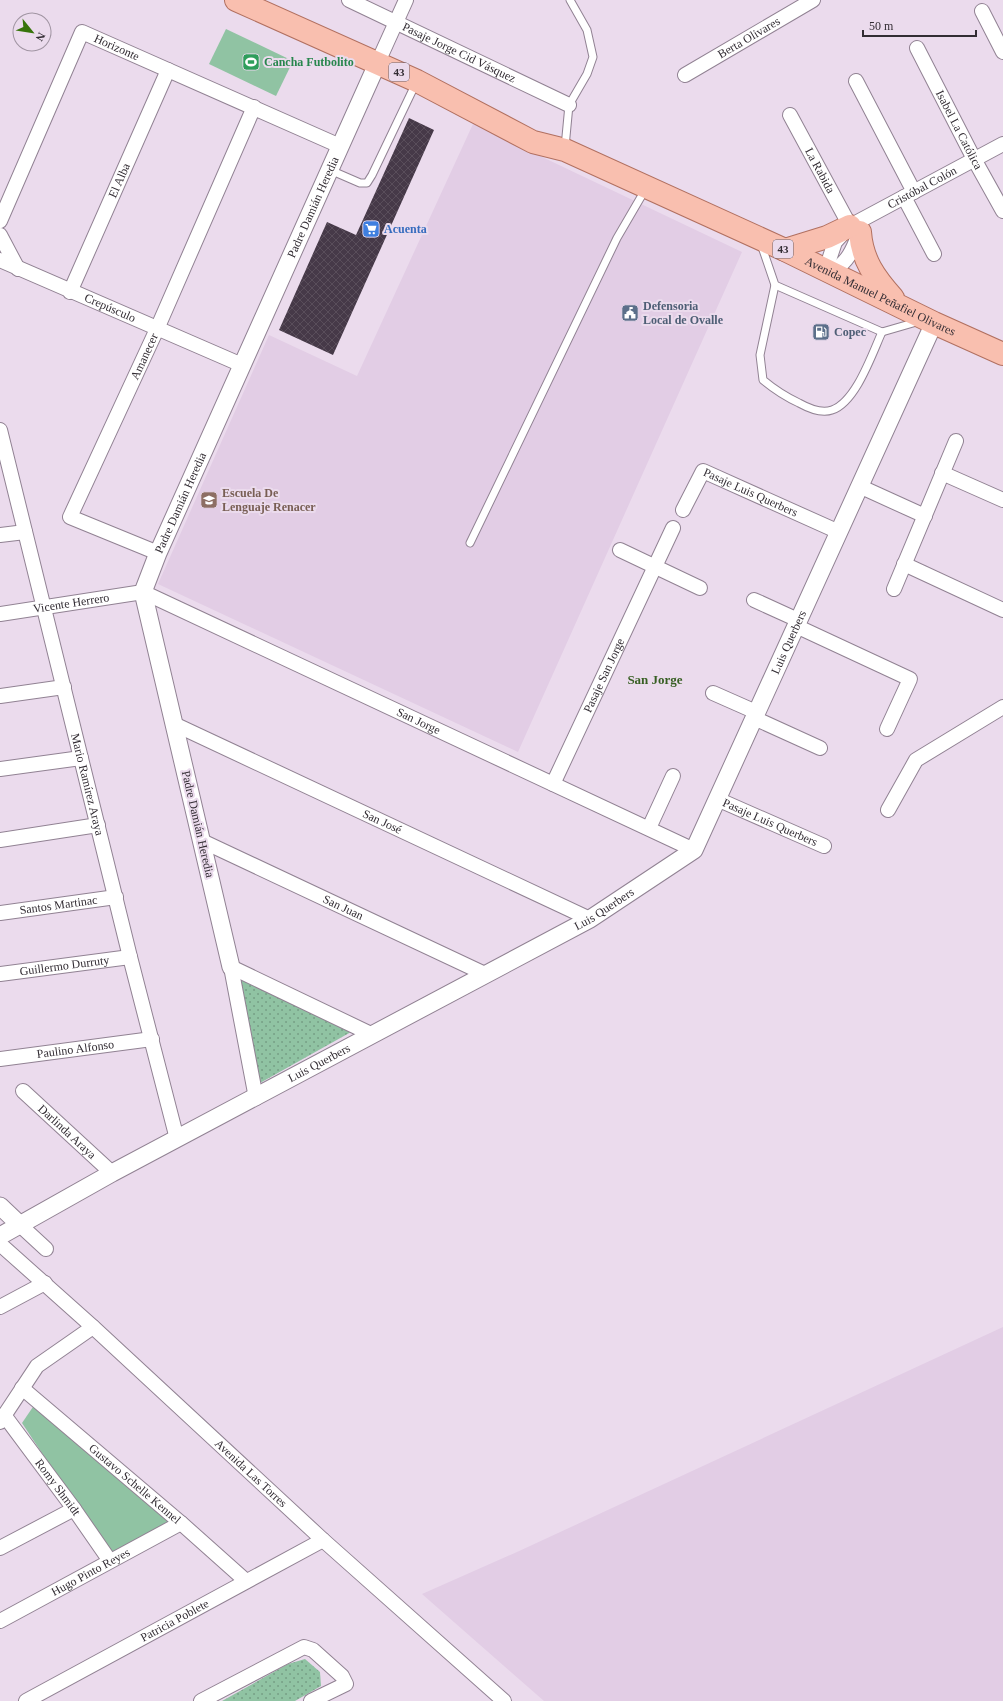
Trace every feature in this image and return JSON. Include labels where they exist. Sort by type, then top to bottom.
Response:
[{"type":"main road","name":"Avenida Manuel Peñafiel Olivares","points":[[236,0],[380,57],[417,80],[533,142],[563,149],[760,240],[785,250],[930,321],[1003,354]]},
{"type":"main road","name":"Avenida Manuel Peñafiel Olivares","points":[[268,0],[380,57],[538,129],[563,149]]},
{"type":"main road","points":[[785,250],[857,226],[866,262],[873,274],[901,307]]},
{"type":"street","name":"Pasaje Jorge Cid Vásquez","points":[[349,0],[569,106]]},
{"type":"street","points":[[380,57],[406,0]]},
{"type":"street","name":"Berta Olivares","points":[[685,75],[813,0]]},
{"type":"street","points":[[982,11],[1003,52]]},
{"type":"street","name":"Horizonte","points":[[0,220],[82,32],[340,146]]},
{"type":"street","name":"Isabel La Católica","points":[[917,48],[974,159],[1003,211]]},
{"type":"street","name":"Padre Damián Heredia","points":[[256,1098],[231,967],[143,592],[158,554],[380,57]]},
{"type":"street","name":"El Alba","points":[[70,292],[168,70]]},
{"type":"street","points":[[856,81],[909,195],[934,254]]},
{"type":"street","name":"Amanecer","points":[[158,554],[70,517],[157,329],[254,108]]},
{"type":"street","name":"La Rabida","points":[[790,116],[857,226]]},
{"type":"street","name":"Cristóbal Colón","points":[[829,271],[835,242],[857,226],[909,195],[1003,144]]},
{"type":"street","points":[[829,271],[843,265],[852,253],[857,226]]},
{"type":"street","points":[[0,236],[18,269]]},
{"type":"street","name":"Crepúsculo","points":[[0,260],[70,292],[242,365]]},
{"type":"street","name":"Luis Querbers","points":[[0,1236],[112,1173],[256,1098],[590,919],[694,850],[839,532],[930,321]]},
{"type":"street","name":"Mario Ramírez Araya","points":[[0,430],[3,459],[25,532],[176,1139]]},
{"type":"street","points":[[894,589],[956,441]]},
{"type":"street","name":"Pasaje Luis Querbers","points":[[683,510],[703,471],[839,532]]},
{"type":"street","points":[[942,474],[1003,500]]},
{"type":"street","points":[[859,486],[925,516]]},
{"type":"street","name":"Pasaje San Jorge","points":[[553,784],[673,528]]},
{"type":"street","points":[[0,536],[25,532]]},
{"type":"street","points":[[620,550],[700,588]]},
{"type":"street","points":[[904,564],[1003,610]]},
{"type":"street","name":"Vicente Herrero","points":[[0,614],[143,592]]},
{"type":"street","name":"San Jorge","points":[[143,592],[694,850]]},
{"type":"street","points":[[754,600],[910,679],[887,729]]},
{"type":"street","points":[[0,696],[64,687]]},
{"type":"street","points":[[713,693],[820,748]]},
{"type":"street","points":[[888,810],[916,760],[1002,706]]},
{"type":"street","name":"San José","points":[[174,724],[590,919]]},
{"type":"street","points":[[0,769],[81,758]]},
{"type":"street","points":[[648,828],[674,776]]},
{"type":"street","name":"Pasaje Luis Querbers","points":[[717,799],[824,846]]},
{"type":"street","points":[[0,840],[98,824]]},
{"type":"street","name":"San Juan","points":[[202,841],[485,974]]},
{"type":"street","name":"Santos Martinac","points":[[0,912],[116,897]]},
{"type":"street","name":"Guillermo Durruty","points":[[0,974],[130,957]]},
{"type":"street","points":[[231,967],[373,1035]]},
{"type":"street","name":"Paulino Alfonso","points":[[0,1059],[152,1039]]},
{"type":"street","name":"Darlinda Araya","points":[[23,1091],[112,1173]]},
{"type":"street","points":[[0,1206],[46,1249]]},
{"type":"street","name":"Avenida Las Torres","points":[[0,1244],[93,1326],[323,1540],[504,1701]]},
{"type":"street","points":[[0,1307],[44,1283]]},
{"type":"street","points":[[2,1419],[37,1366],[93,1326]]},
{"type":"street","name":"Gustavo Schelle Kennel","points":[[22,1388],[181,1523],[246,1581]]},
{"type":"street","name":"Romy Shmidt","points":[[2,1419],[74,1509],[110,1561]]},
{"type":"street","points":[[0,1548],[74,1509]]},
{"type":"street","name":"Hugo Pinto Reyes","points":[[0,1621],[181,1523]]},
{"type":"street","name":"Patricia Poblete","points":[[26,1701],[323,1540]]},
{"type":"street","points":[[201,1701],[304,1647],[313,1650],[342,1676],[346,1684],[311,1701]]},
{"type":"lane","points":[[563,149],[569,106],[587,74],[593,57],[587,30],[570,0]]},
{"type":"lane","points":[[329,170],[360,183],[367,183],[417,80]]},
{"type":"lane","points":[[470,543],[617,238],[646,187]]},
{"type":"lane","points":[[760,240],[775,285],[760,355],[763,380],[778,393],[813,410],[831,411],[847,400],[860,380],[882,332]]},
{"type":"lane","points":[[775,285],[882,332],[930,321]]},
{"type":"shaded area","points":[[473,124],[742,252],[518,752],[158,584],[269,335],[357,376]]},
{"type":"shaded area","points":[[1003,1327],[1003,1701],[544,1701],[422,1594],[517,1552]]},
{"type":"green space","name":"Cancha Futbolito","points":[[226,29],[293,61],[276,96],[209,64]]},
{"type":"green space","points":[[241,980],[351,1032],[260,1083]]},
{"type":"green space","points":[[37,1401],[181,1528],[116,1565],[22,1423]]},
{"type":"green space","points":[[305,1659],[320,1672],[321,1686],[295,1701],[222,1701],[288,1664]]},
{"type":"building","points":[[409,118],[434,130],[333,355],[279,330],[327,222],[356,235]]},
{"type":"place","name":"Cancha Futbolito","points":[[251,62]]},
{"type":"place","name":"Acuenta","points":[[371,229]]},
{"type":"place","name":"Defensoria Local de Ovalle","points":[[630,313]]},
{"type":"place","name":"Copec","points":[[821,332]]},
{"type":"place","name":"Escuela De Lenguaje Renacer","points":[[209,500]]},
{"type":"district","name":"San Jorge","points":[[655,679]]}]
